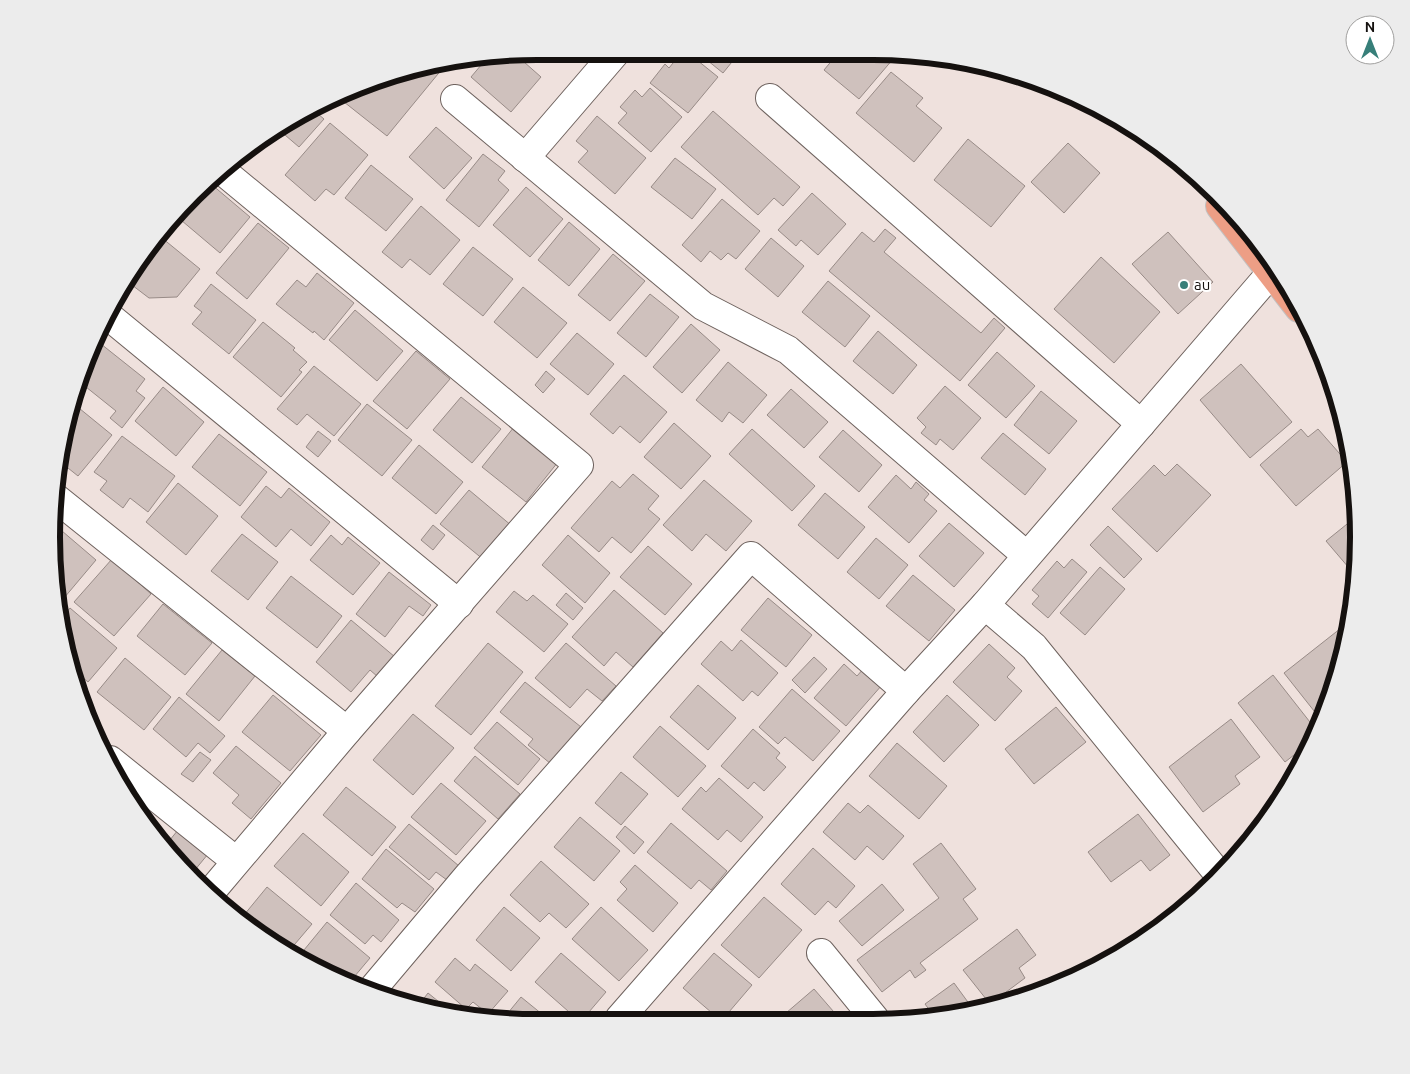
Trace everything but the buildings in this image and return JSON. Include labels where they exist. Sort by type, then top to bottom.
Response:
[{"type":"street","points":[[525,158],[610,60]]},
{"type":"street","points":[[770,98],[1141,424]]},
{"type":"street","points":[[455,99],[703,306],[788,350],[1026,555]]},
{"type":"street","points":[[214,888],[347,731],[580,465],[227,174]]},
{"type":"street","points":[[623,1014],[906,691],[984,605],[1270,272]]},
{"type":"street","points":[[113,319],[459,604]]},
{"type":"street","points":[[61,502],[347,731]]},
{"type":"street","points":[[375,986],[474,870],[751,556],[906,691]]},
{"type":"street","points":[[984,605],[1034,647],[1215,869]]},
{"type":"street","points":[[120,768],[236,861]]},
{"type":"street","points":[[821,953],[870,1014]]},
{"type":"place","name":"au","points":[[1184,285]]}]
